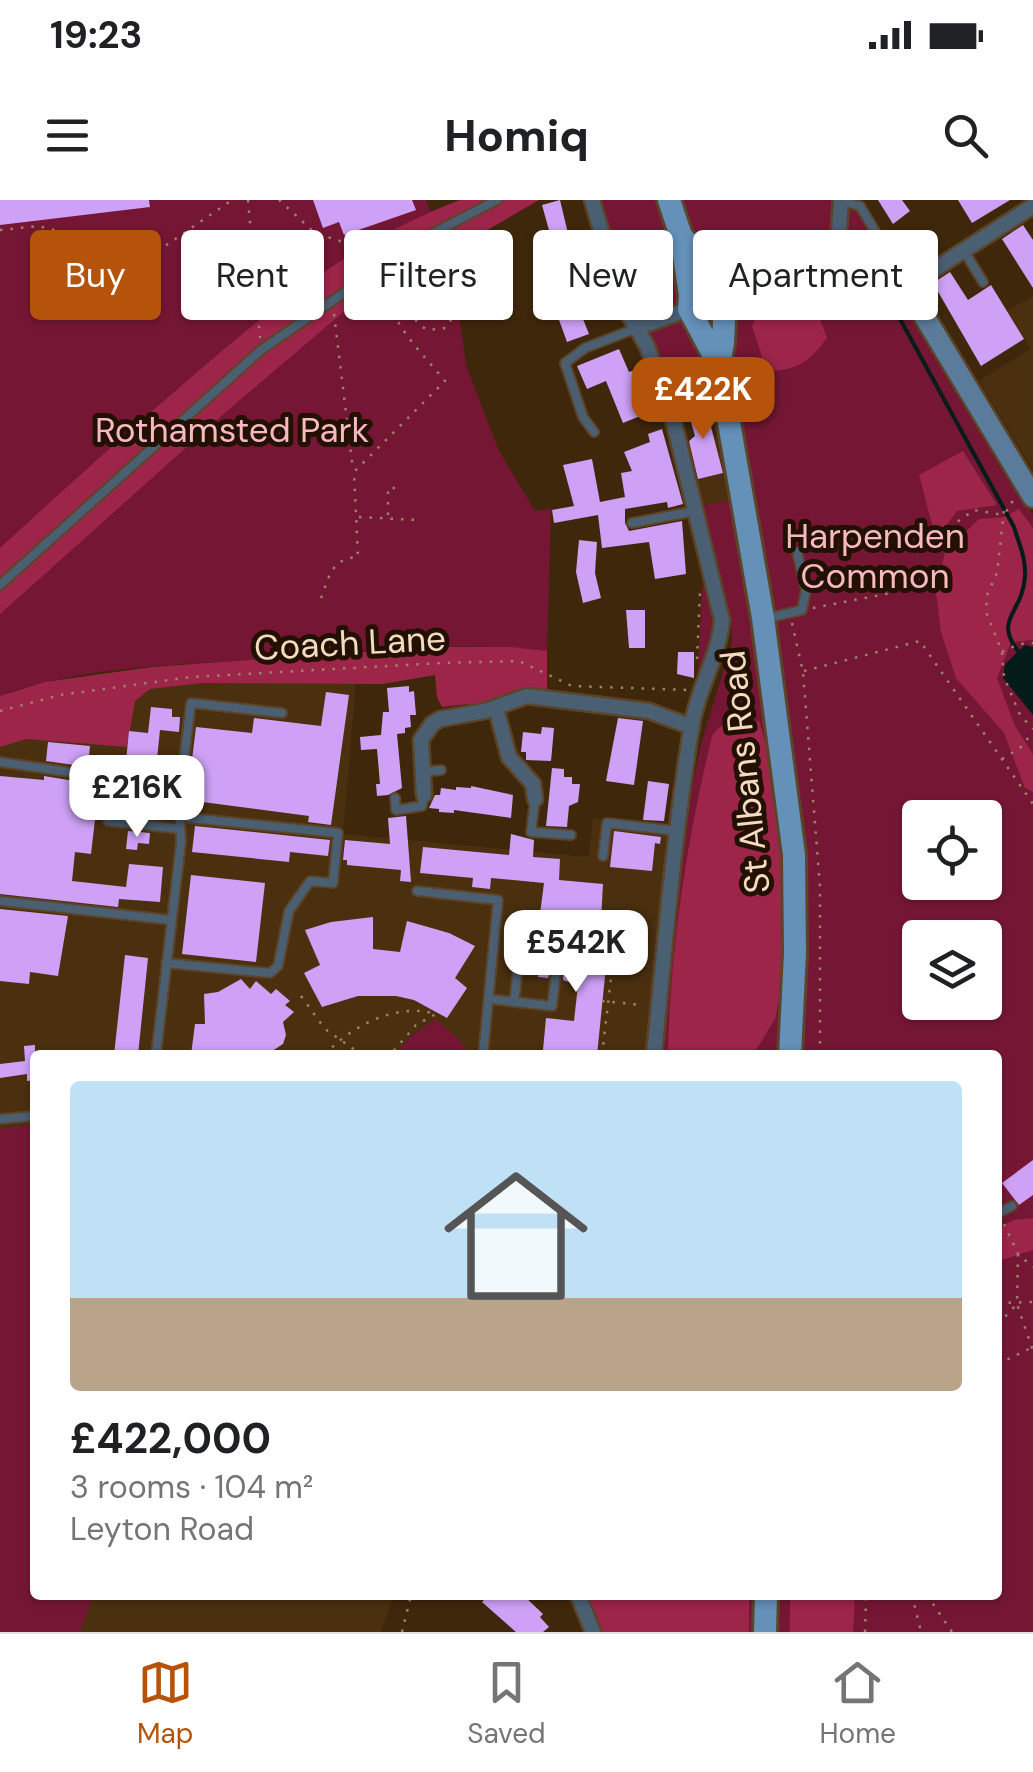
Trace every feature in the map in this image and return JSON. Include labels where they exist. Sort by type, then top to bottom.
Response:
[{"type":"main road","name":"St Albans Road","points":[[669,200],[681,236],[692,308],[719,365],[764,618],[794,855],[790,1050]]},
{"type":"main road","name":"St Albans Road","points":[[681,236],[693,249]]},
{"type":"main road","name":"St Albans Road","points":[[719,365],[724,343],[721,320]]},
{"type":"main road","points":[[764,1632],[766,1600]]},
{"type":"street","points":[[592,200],[624,306],[672,418],[695,510],[705,571],[722,620],[721,638],[700,690],[692,727],[654,1050]]},
{"type":"street","points":[[839,230],[841,201]]},
{"type":"street","points":[[938,267],[1033,206]]},
{"type":"street","points":[[636,328],[692,308]]},
{"type":"street","points":[[925,320],[1033,497]]},
{"type":"street","points":[[424,794],[421,740],[432,724],[527,696],[649,711],[692,727]]},
{"type":"street","points":[[496,708],[509,757],[532,784],[534,799]]},
{"type":"street","points":[[580,1600],[592,1632]]},
{"type":"lane","points":[[441,230],[497,200]]},
{"type":"lane","points":[[841,201],[860,206],[874,230]]},
{"type":"lane","points":[[964,251],[982,282]]},
{"type":"lane","points":[[0,584],[261,350],[344,292]]},
{"type":"lane","points":[[594,432],[583,417],[565,363],[585,348],[636,328]]},
{"type":"lane","points":[[632,523],[695,510]]},
{"type":"lane","points":[[764,618],[802,610],[806,590],[797,552]]},
{"type":"lane","points":[[157,1050],[190,703],[282,713]]},
{"type":"lane","points":[[0,762],[110,778],[108,821],[180,829]]},
{"type":"lane","points":[[423,772],[440,770]]},
{"type":"lane","points":[[395,798],[396,810],[408,810],[422,806],[424,794]]},
{"type":"lane","points":[[534,799],[531,832],[571,836]]},
{"type":"lane","points":[[166,963],[270,974],[278,966],[294,902],[310,881],[334,883],[338,833],[180,817]]},
{"type":"lane","points":[[603,856],[607,823],[677,832]]},
{"type":"lane","points":[[416,892],[498,900],[484,1050]]},
{"type":"lane","points":[[0,901],[171,920]]},
{"type":"lane","points":[[514,1002],[523,924]]},
{"type":"lane","points":[[489,999],[552,1006],[556,973]]},
{"type":"lane","points":[[0,1120],[30,1117]]},
{"type":"lane","points":[[1002,1211],[1012,1206]]},
{"type":"path","points":[[161,248],[232,200]]},
{"type":"path","points":[[248,200],[261,350]]},
{"type":"path","points":[[278,200],[315,233],[344,242]]},
{"type":"path","points":[[0,230],[38,226],[54,230]]},
{"type":"path","points":[[429,278],[449,290],[454,311],[446,328],[427,330],[410,314],[409,292],[416,279],[429,278]]},
{"type":"path","points":[[320,598],[331,570],[348,557],[358,556],[354,472],[332,300]]},
{"type":"path","points":[[354,472],[445,381],[396,320]]},
{"type":"path","points":[[388,516],[388,488],[399,488]]},
{"type":"path","points":[[937,545],[974,510],[998,514],[1007,510],[986,612],[1002,652],[1004,677],[1020,715],[1033,730],[1020,748],[1002,759]]},
{"type":"path","points":[[358,517],[416,520]]},
{"type":"path","points":[[697,659],[705,571]]},
{"type":"path","points":[[802,610],[891,594]]},
{"type":"path","points":[[788,614],[803,672],[820,887],[820,1050]]},
{"type":"path","points":[[803,672],[920,641],[1033,804]]},
{"type":"path","points":[[1002,652],[1019,644],[1033,644]]},
{"type":"path","name":"Coach Lane","points":[[0,711],[60,695],[192,677],[441,663],[519,661],[572,686],[700,690]]},
{"type":"path","points":[[602,1050],[605,1001],[617,927]]},
{"type":"path","points":[[301,996],[310,1012],[355,1050]]},
{"type":"path","points":[[605,1001],[658,1006]]},
{"type":"path","points":[[330,1050],[339,1039],[389,1015],[436,1014],[416,1025],[394,1050]]},
{"type":"path","points":[[1002,1221],[1018,1254],[1033,1267]]},
{"type":"path","points":[[1002,1362],[1032,1348],[1018,1304],[1018,1254]]},
{"type":"path","points":[[1002,1302],[1033,1302]]},
{"type":"path","points":[[1002,1320],[1018,1304]]},
{"type":"path","points":[[402,1632],[410,1600]]},
{"type":"path","points":[[866,1600],[866,1632]]},
{"type":"path","points":[[913,1600],[921,1632]]},
{"type":"path","points":[[930,1600],[952,1632]]},
{"type":"shaded area","points":[[460,200],[539,200],[487,230],[393,230]]},
{"type":"shaded area","points":[[344,259],[344,312],[0,614],[0,548],[140,421],[260,320],[324,320],[324,273]]},
{"type":"shaded area","points":[[1033,296],[1033,470],[979,381],[1030,349],[1007,311]]},
{"type":"shaded area","points":[[755,320],[820,320],[827,338],[802,363],[767,372],[752,326]]},
{"type":"shaded area","points":[[717,436],[730,500],[700,506],[684,444]]},
{"type":"shaded area","points":[[963,451],[997,505],[957,511],[936,539],[919,475]]},
{"type":"shaded area","points":[[1019,509],[1033,528],[1033,640],[1011,642],[997,678],[1015,726],[1033,754],[1033,792],[1025,788],[1004,733],[956,678],[941,632],[936,593],[945,552],[979,519],[1004,517]]},
{"type":"shaded area","points":[[434,647],[547,651],[546,679],[443,674],[382,684],[356,682],[343,834],[589,857],[593,818],[668,827],[652,1050],[30,1050],[30,1600],[392,1600],[381,1632],[0,1632],[0,696],[45,682],[152,667]]},
{"type":"shaded area","points":[[434,647],[547,651],[547,691],[525,691],[470,708],[468,704],[442,707],[435,675],[382,684],[202,683],[150,689],[135,701],[127,747],[26,739],[0,747],[0,696],[45,682],[152,667]]},
{"type":"shaded area","points":[[739,721],[759,721],[771,761],[782,870],[782,984],[775,1019],[756,1050],[668,1050],[681,894],[695,815],[712,736],[716,730]]},
{"type":"shaded area","points":[[1033,1218],[1033,1250],[1002,1260],[1002,1226]]},
{"type":"shaded area","points":[[588,1600],[749,1600],[749,1632],[602,1632]]},
{"type":"shaded area","points":[[790,1600],[855,1600],[853,1632],[790,1632]]},
{"type":"green space","name":"Rothamsted Park","points":[[0,200],[426,200],[438,230],[344,230],[344,320],[460,320],[466,365],[499,451],[535,511],[551,508],[547,651],[441,647],[164,665],[63,678],[0,696]]},
{"type":"green space","name":"Harpenden Common","points":[[598,200],[852,200],[868,230],[693,230],[693,320],[918,320],[1033,515],[1033,1632],[600,1632],[588,1600],[1002,1600],[1002,1050],[661,1050],[675,868],[701,744],[732,642],[731,620],[700,506],[730,500],[711,404],[698,397],[675,407],[657,352],[639,320],[673,320],[673,230],[608,230]]},
{"type":"green space","points":[[706,583],[716,603],[716,628],[698,675],[702,588]]},
{"type":"green space","points":[[436,1019],[466,1050],[399,1050],[411,1036]]},
{"type":"green space","points":[[30,1125],[30,1600],[92,1600],[80,1632],[0,1632],[0,1129]]},
{"type":"water","points":[[1025,645],[1033,647],[1033,715],[1003,678],[1005,664]]},
{"type":"building","points":[[0,200],[149,200],[150,207],[0,225]]},
{"type":"building","points":[[313,200],[412,200],[416,210],[358,230],[344,230],[344,235],[339,222],[323,228]]},
{"type":"building","points":[[560,200],[567,230],[549,230],[542,205]]},
{"type":"building","points":[[878,200],[902,200],[910,211],[893,224]]},
{"type":"building","points":[[958,200],[1010,200],[972,223]]},
{"type":"building","points":[[1023,225],[1033,240],[1033,288],[1002,239]]},
{"type":"building","points":[[950,272],[968,300],[991,285],[1024,339],[981,366],[938,292],[938,280]]},
{"type":"building","points":[[559,320],[583,320],[589,334],[567,342]]},
{"type":"building","points":[[619,349],[629,372],[638,369],[655,410],[623,423],[606,381],[587,389],[577,366]]},
{"type":"building","points":[[686,404],[705,404],[723,473],[698,479],[689,441],[695,436]]},
{"type":"building","points":[[662,429],[683,504],[668,508],[667,502],[625,509],[629,531],[682,521],[686,574],[655,579],[649,542],[602,548],[598,515],[554,523],[552,510],[574,506],[563,465],[592,459],[600,502],[625,497],[621,473],[632,471],[624,452],[650,442],[648,434]]},
{"type":"building","points":[[579,540],[597,542],[595,573],[601,598],[583,603],[576,572]]},
{"type":"building","points":[[626,610],[645,610],[645,648],[629,648]]},
{"type":"building","points":[[678,652],[694,652],[694,678],[677,674]]},
{"type":"building","points":[[409,686],[409,692],[414,691],[416,715],[410,715],[411,727],[405,728],[405,733],[397,734],[402,788],[377,796],[377,749],[361,750],[360,737],[381,735],[383,712],[389,712],[387,688]]},
{"type":"building","points":[[326,692],[349,695],[331,825],[308,822],[309,816],[187,800],[196,727],[252,733],[254,718],[321,726]]},
{"type":"building","points":[[151,707],[172,709],[172,717],[180,717],[179,732],[160,730],[151,818],[121,812],[129,731],[148,733]]},
{"type":"building","points":[[618,718],[643,721],[634,785],[606,781]]},
{"type":"building","points":[[542,727],[554,728],[551,761],[526,760],[526,752],[521,752],[523,732],[541,734]]},
{"type":"building","points":[[48,742],[90,746],[88,767],[46,761]]},
{"type":"building","points":[[552,768],[564,769],[564,777],[572,777],[572,784],[580,784],[578,802],[569,806],[567,827],[546,826]]},
{"type":"building","points":[[0,776],[44,780],[44,776],[99,785],[91,854],[75,852],[72,881],[126,887],[129,864],[163,867],[160,902],[119,899],[118,907],[0,894]]},
{"type":"building","points":[[648,781],[669,784],[664,821],[643,820]]},
{"type":"building","points":[[471,786],[513,795],[511,818],[429,808],[441,788]]},
{"type":"building","points":[[406,816],[411,882],[400,881],[401,870],[347,865],[347,860],[343,860],[345,840],[390,844],[388,818]]},
{"type":"building","points":[[195,826],[330,840],[328,856],[290,852],[289,862],[192,852]]},
{"type":"building","points":[[128,831],[150,833],[149,844],[138,843],[137,850],[126,849]]},
{"type":"building","points":[[614,831],[661,837],[660,844],[655,843],[652,871],[610,867]]},
{"type":"building","points":[[511,834],[534,840],[533,857],[560,859],[559,880],[603,884],[601,921],[540,914],[544,883],[491,878],[490,889],[472,887],[473,878],[420,873],[423,847],[509,855]]},
{"type":"building","points":[[191,875],[265,883],[256,962],[182,954]]},
{"type":"building","points":[[0,909],[68,916],[58,976],[30,972],[29,984],[0,981]]},
{"type":"building","points":[[373,917],[373,949],[400,952],[407,921],[449,933],[475,946],[455,978],[467,988],[447,1018],[414,1000],[396,996],[358,996],[322,1007],[304,973],[320,965],[305,930]]},
{"type":"building","points":[[543,938],[608,947],[598,1050],[543,1050],[546,1018],[574,1021],[578,985],[563,980],[563,971],[558,966],[551,968],[548,978],[538,977]]},
{"type":"building","points":[[125,955],[148,958],[139,1050],[115,1050]]},
{"type":"building","points":[[241,979],[250,989],[256,981],[271,994],[276,989],[290,1001],[285,1005],[294,1012],[283,1022],[283,1044],[274,1050],[192,1050],[195,1024],[205,1024],[204,994],[218,992]]},
{"type":"building","points":[[35,1045],[35,1050],[30,1050],[30,1081],[27,1074],[0,1078],[0,1064],[25,1061],[24,1046]]},
{"type":"building","points":[[1033,1160],[1033,1195],[1019,1205],[1002,1183]]},
{"type":"building","points":[[528,1600],[543,1614],[540,1617],[549,1627],[543,1632],[516,1632],[482,1602]]},
{"type":"waterway","points":[[901,320],[1014,527],[1025,569],[1023,589],[1008,631],[1018,651]]}]
